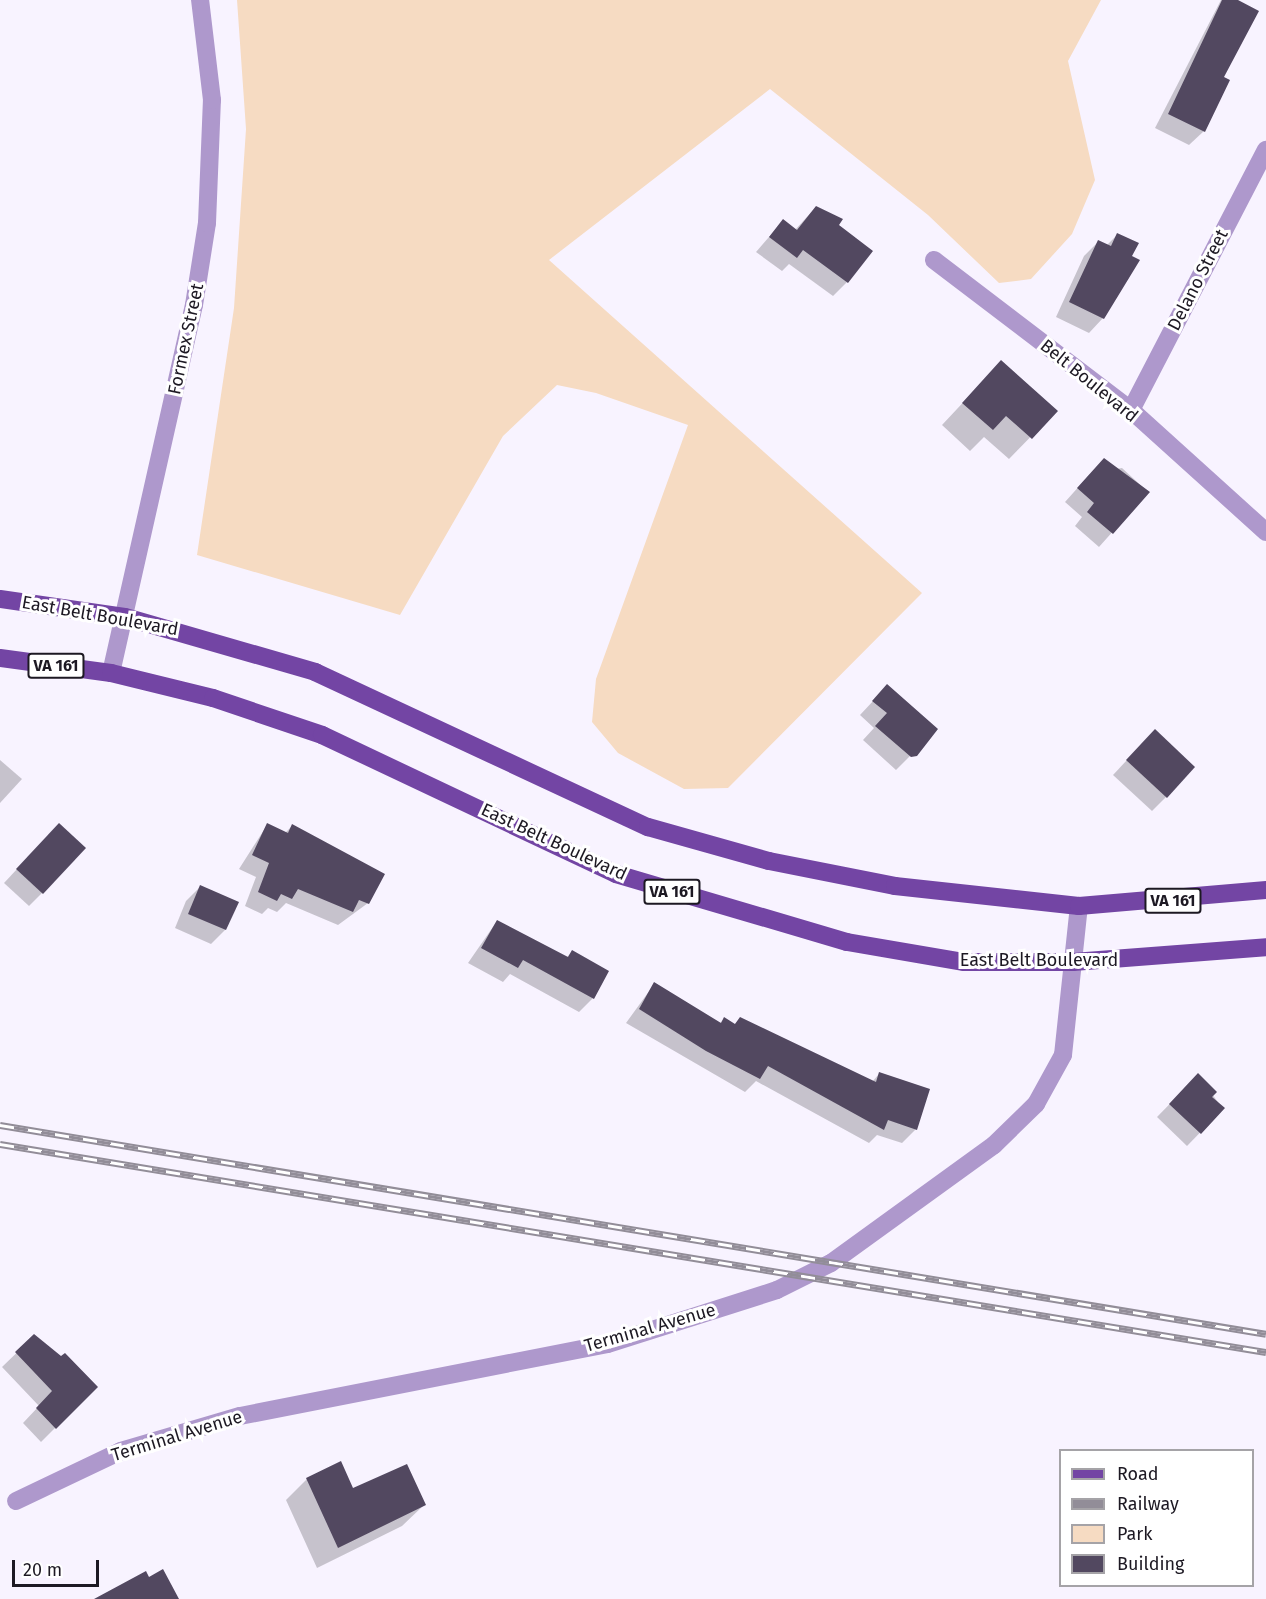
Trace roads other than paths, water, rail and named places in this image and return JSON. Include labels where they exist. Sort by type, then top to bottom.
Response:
[{"type":"main road","name":"East Belt Boulevard","points":[[0,599],[124,617],[315,672],[648,827],[769,861],[895,886],[1079,906],[1266,890]]},
{"type":"main road","name":"East Belt Boulevard","points":[[0,658],[111,673],[213,698],[322,735],[616,874],[752,917],[847,942],[964,962],[1073,962],[1266,947]]},
{"type":"street","name":"Formex Street","points":[[111,673],[207,224],[212,100],[200,0]]},
{"type":"street","name":"Delano Street","points":[[1131,410],[1266,150]]},
{"type":"street","name":"Belt Boulevard","points":[[934,260],[1131,410],[1266,532]]},
{"type":"street","name":"Terminal Avenue","points":[[16,1501],[121,1451],[229,1419],[608,1344],[777,1290],[831,1263],[994,1145],[1036,1104],[1063,1055],[1079,906]]},
{"type":"railway","points":[[0,1125],[1266,1334]]},
{"type":"railway","points":[[0,1144],[1266,1352]]}]
